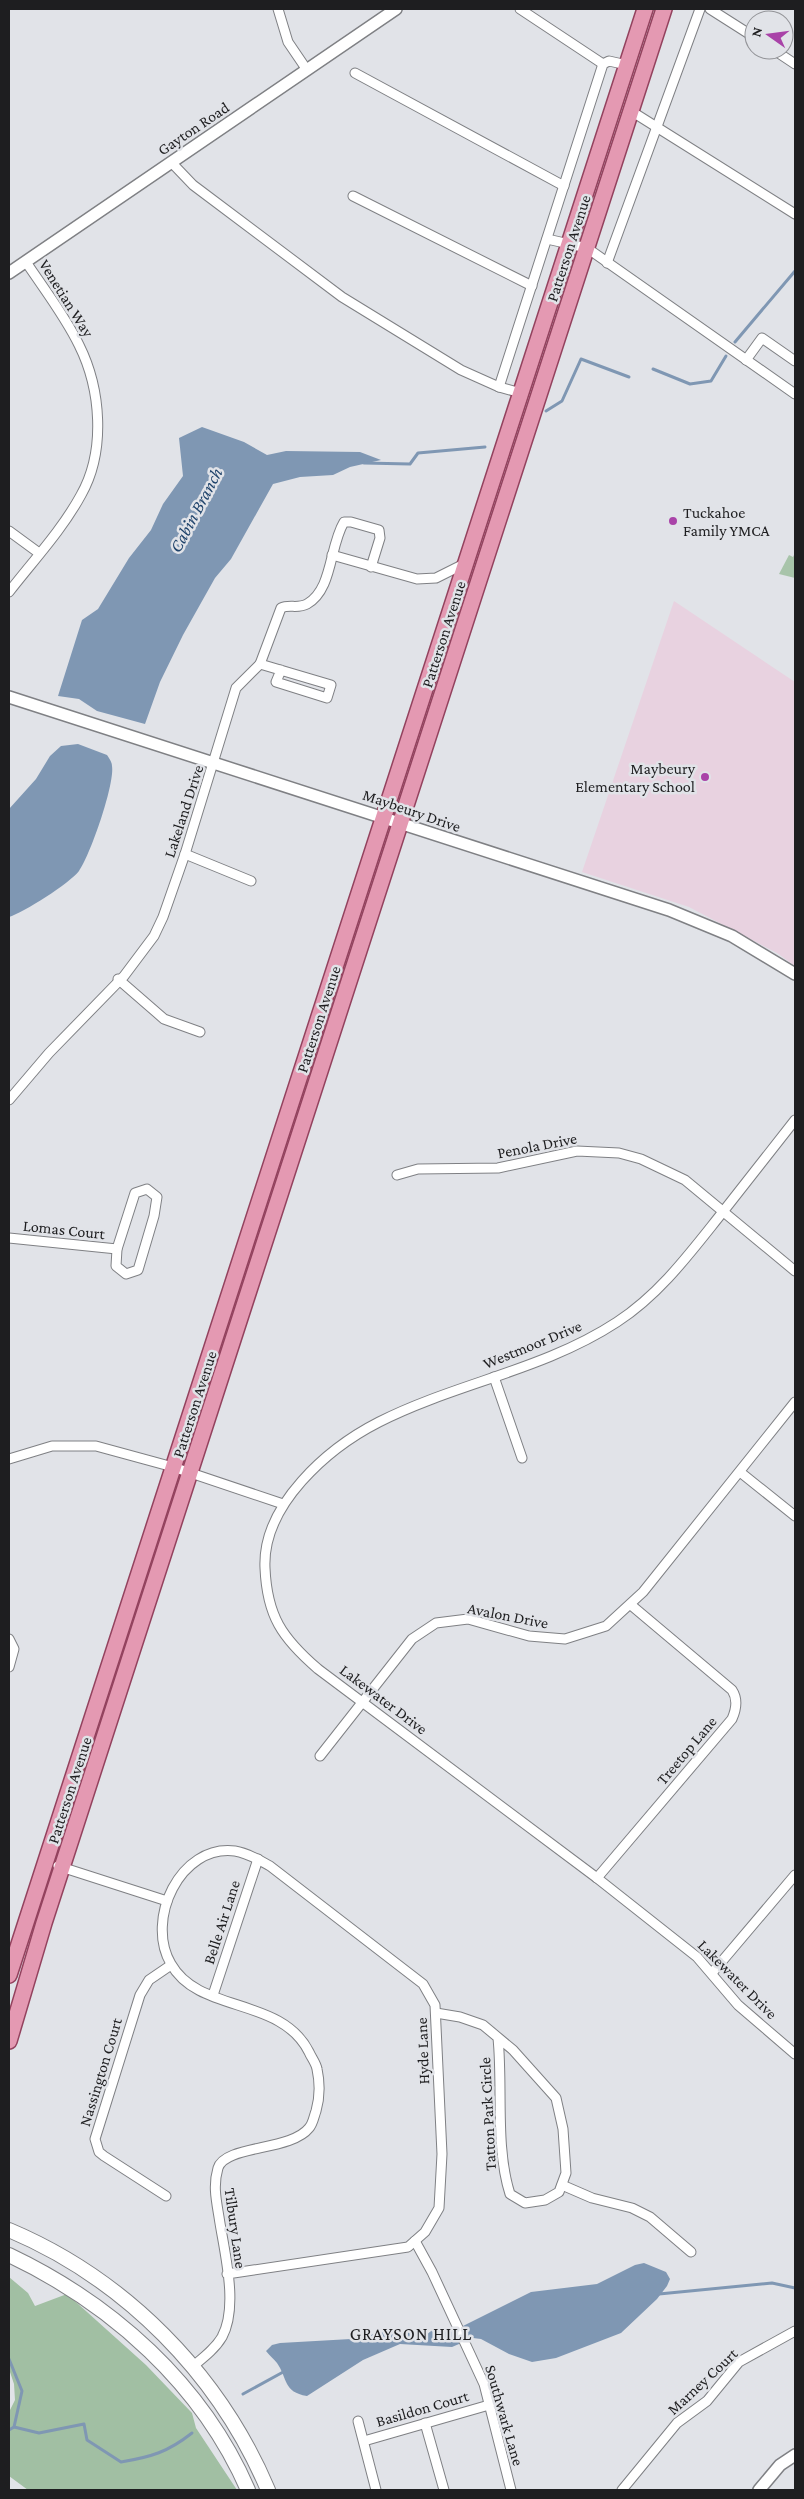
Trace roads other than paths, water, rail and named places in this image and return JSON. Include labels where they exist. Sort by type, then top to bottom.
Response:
[{"type":"main road","name":"Patterson Avenue","points":[[9,1975],[645,9]]},
{"type":"main road","name":"Patterson Avenue","points":[[9,2041],[62,1868],[664,9]]},
{"type":"main road","points":[[9,2230],[48,2248],[100,2279],[146,2318],[192,2367],[239,2432],[268,2490]]},
{"type":"main road","points":[[9,2255],[72,2289],[119,2323],[147,2348],[188,2391],[211,2423],[231,2455],[248,2490]]},
{"type":"street","points":[[278,9],[288,42],[307,70]]},
{"type":"street","name":"Gayton Road","points":[[9,273],[396,9]]},
{"type":"street","points":[[520,9],[603,64]]},
{"type":"street","points":[[606,263],[700,9]]},
{"type":"street","points":[[710,9],[744,31]]},
{"type":"street","points":[[499,387],[603,64],[609,61],[627,65]]},
{"type":"street","points":[[355,73],[564,186]]},
{"type":"street","points":[[631,111],[656,129],[795,214]]},
{"type":"street","points":[[171,162],[193,185],[342,297],[461,370],[499,387],[521,393]]},
{"type":"street","points":[[353,196],[532,286]]},
{"type":"street","points":[[547,239],[587,248],[795,394]]},
{"type":"street","name":"Venetian Way","points":[[9,592],[69,514],[88,480],[96,453],[97,421],[91,378],[79,345],[26,262]]},
{"type":"street","points":[[746,360],[762,338],[795,361]]},
{"type":"street","name":"Lakeland Drive","points":[[9,1100],[49,1052],[136,960],[154,936],[164,917],[185,854],[236,688],[260,664],[279,611],[286,606],[299,607],[306,605],[320,594],[344,522],[351,522],[379,530],[381,534],[372,567]]},
{"type":"street","points":[[9,530],[39,553]]},
{"type":"street","points":[[332,555],[417,579],[431,579],[466,563]]},
{"type":"street","points":[[260,664],[281,670],[331,685],[327,698],[276,682],[281,670]]},
{"type":"street","name":"Maybeury Drive","points":[[9,697],[669,910],[732,936],[795,974]]},
{"type":"street","points":[[185,854],[251,881]]},
{"type":"street","points":[[118,979],[164,1019],[200,1032]]},
{"type":"street","name":"Westmoor Drive","points":[[283,1504],[303,1480],[334,1452],[377,1423],[406,1409],[568,1349],[617,1322],[642,1303],[667,1280],[795,1120]]},
{"type":"street","name":"Penola Drive","points":[[396,1175],[418,1169],[498,1168],[577,1151],[611,1152],[641,1159],[668,1170],[697,1189],[795,1270]]},
{"type":"street","name":"Lomas Court","points":[[143,1189],[151,1190],[158,1201],[138,1270],[131,1274],[119,1270],[116,1262],[117,1249],[135,1193],[143,1189]]},
{"type":"street","name":"Lomas Court","points":[[9,1238],[117,1249]]},
{"type":"street","points":[[494,1377],[522,1458]]},
{"type":"street","name":"Avalon Drive","points":[[320,1756],[412,1638],[436,1624],[468,1620],[529,1636],[565,1639],[606,1626],[631,1605],[795,1402]]},
{"type":"street","points":[[9,1459],[52,1446],[96,1446],[190,1472],[283,1504]]},
{"type":"street","points":[[740,1472],[795,1516]]},
{"type":"street","name":"Lakewater Drive","points":[[283,1504],[272,1525],[264,1558],[266,1593],[277,1623],[296,1650],[597,1878],[697,1957],[738,2004],[795,2054]]},
{"type":"street","name":"Treetop Lane","points":[[597,1878],[732,1719],[735,1712],[736,1699],[732,1690],[631,1605]]},
{"type":"street","points":[[9,1639],[14,1649],[9,1667]]},
{"type":"street","name":"Hyde Lane","points":[[167,1900],[182,1874],[202,1858],[226,1850],[236,1851],[258,1859],[423,1984],[435,2005],[442,2154],[439,2208],[425,2232],[408,2247],[227,2274]]},
{"type":"street","name":"Belle Air Lane","points":[[213,1995],[258,1859]]},
{"type":"street","points":[[45,1862],[167,1900],[164,1912],[163,1940],[171,1965]]},
{"type":"street","points":[[712,1973],[795,1876]]},
{"type":"street","name":"Tilbury Lane","points":[[171,1965],[192,1984],[213,1995],[268,2015],[282,2022],[302,2039],[317,2068],[320,2098],[311,2126],[303,2135],[287,2143],[231,2156],[219,2165],[214,2185],[230,2292],[229,2318],[222,2336],[215,2347],[192,2367]]},
{"type":"street","name":"Nassington Court","points":[[166,2196],[99,2152],[95,2139],[140,1995],[149,1980],[171,1965]]},
{"type":"street","name":"Tatton Park Circle","points":[[436,2014],[460,2017],[483,2025],[513,2050],[556,2098],[563,2129],[566,2173],[559,2192],[545,2200],[525,2203],[510,2194],[505,2180],[498,2038]]},
{"type":"street","points":[[562,2185],[592,2198],[632,2208],[650,2217],[691,2252]]},
{"type":"street","name":"Southwark Lane","points":[[415,2241],[484,2384],[511,2490]]},
{"type":"street","name":"Marney Court","points":[[622,2490],[677,2423],[707,2401],[739,2362],[795,2331]]},
{"type":"street","name":"Basildon Court","points":[[364,2441],[489,2405]]},
{"type":"street","points":[[358,2421],[376,2490]]},
{"type":"street","points":[[425,2423],[444,2490]]},
{"type":"street","points":[[759,2490],[780,2466],[795,2455]]},
{"type":"water","points":[[202,427],[244,442],[267,455],[286,451],[360,452],[381,460],[350,467],[333,475],[300,477],[273,484],[231,559],[215,578],[183,635],[160,682],[145,724],[97,711],[79,699],[58,696],[82,620],[98,609],[129,558],[151,530],[163,504],[183,476],[179,438]]},
{"type":"water","points":[[78,744],[107,755],[112,765],[110,788],[106,803],[89,851],[79,871],[66,883],[35,904],[9,917],[9,809],[36,779],[50,756],[61,746]]},
{"type":"water","points":[[644,2263],[666,2272],[670,2279],[657,2299],[621,2333],[556,2358],[532,2362],[509,2354],[481,2339],[473,2338],[452,2347],[400,2344],[363,2360],[307,2396],[299,2394],[290,2388],[277,2363],[266,2351],[272,2345],[280,2343],[351,2339],[390,2330],[426,2335],[435,2328],[459,2328],[531,2292],[597,2284],[635,2265]]},
{"type":"waterway","name":"Cabin Branch","points":[[735,342],[795,271]]},
{"type":"waterway","name":"Cabin Branch","points":[[653,369],[690,384],[711,381],[726,356]]},
{"type":"waterway","name":"Cabin Branch","points":[[546,411],[562,401],[581,359],[629,377]]},
{"type":"waterway","name":"Cabin Branch","points":[[364,463],[410,464],[418,453],[485,447]]},
{"type":"waterway","points":[[659,2294],[772,2283],[795,2288]]},
{"type":"waterway","name":"Cabin Branch","points":[[9,2359],[22,2391],[14,2427],[9,2430]]},
{"type":"waterway","points":[[243,2394],[285,2371]]},
{"type":"waterway","points":[[14,2427],[39,2433],[84,2424],[87,2440],[121,2462],[159,2453],[192,2433]]},
{"type":"place","name":"Tuckahoe Family YMCA","points":[[673,521]]},
{"type":"place","name":"Maybeury Elementary School","points":[[705,777]]},
{"type":"district","name":"GRAYSON HILL","points":[[411,2334]]}]
